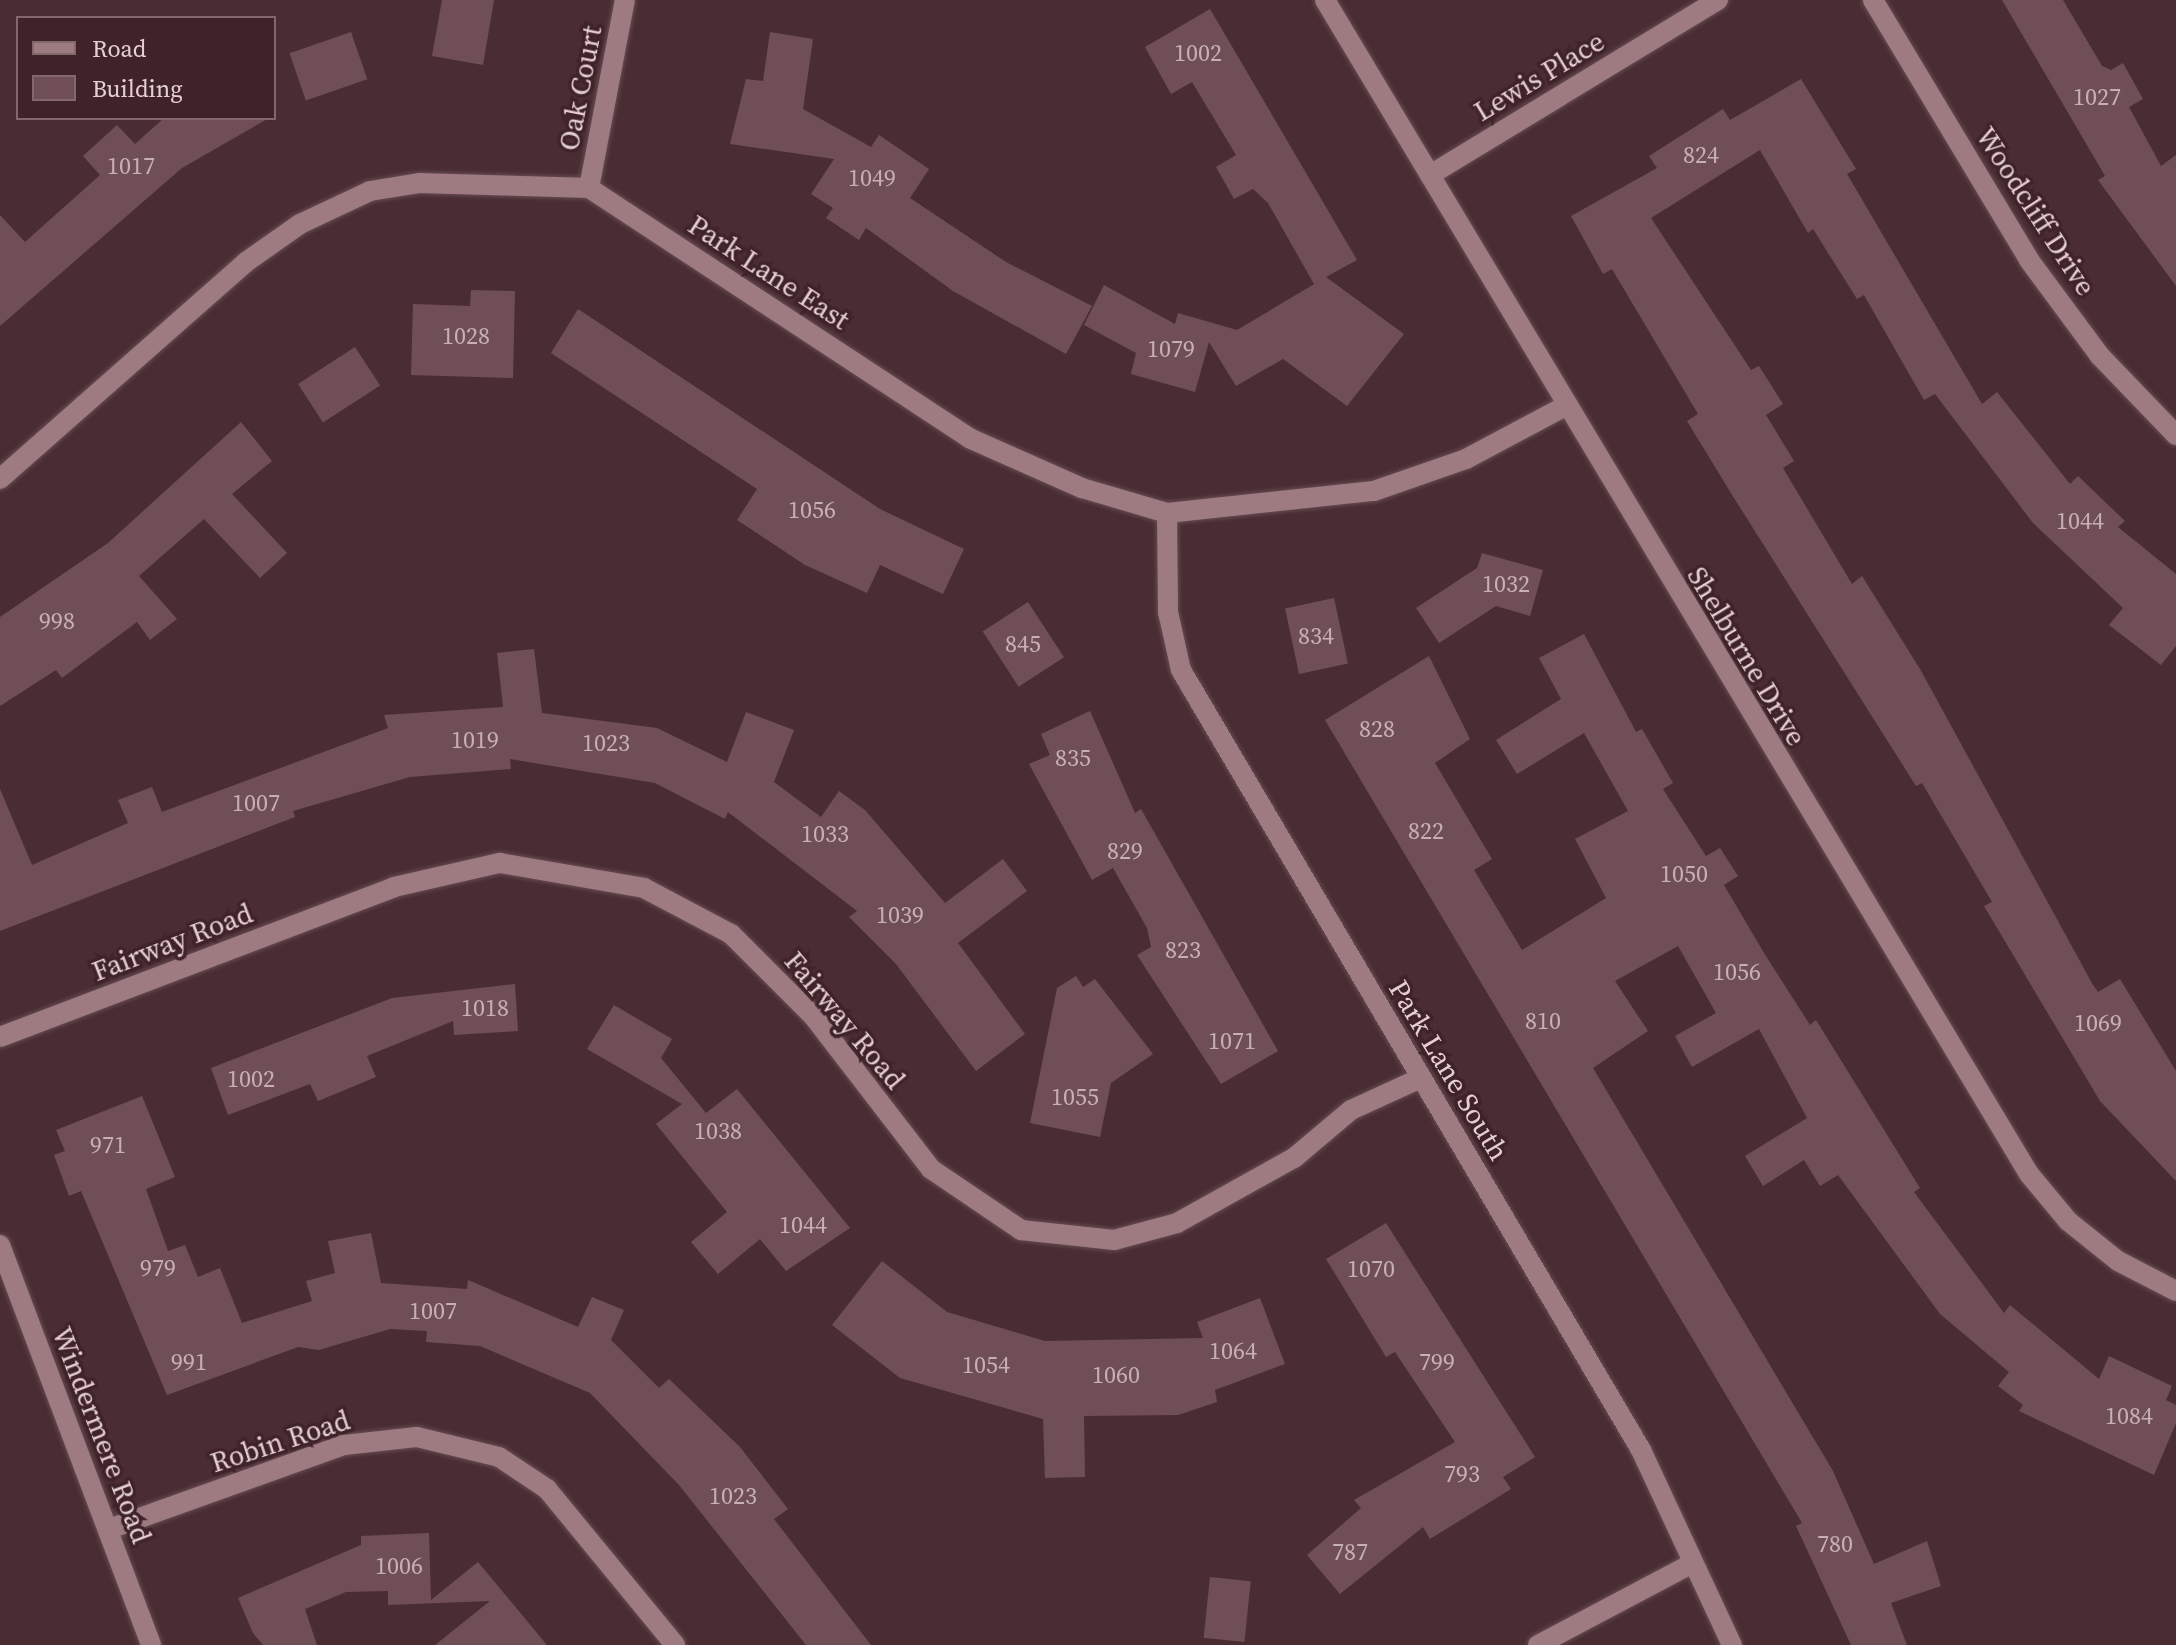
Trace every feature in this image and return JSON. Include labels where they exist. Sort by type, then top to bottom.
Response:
[{"type":"street","name":"Oak Court","points":[[589,188],[625,0]]},
{"type":"street","name":"Shelburne Drive","points":[[1325,0],[1564,407],[2029,1174],[2068,1221],[2118,1261],[2176,1291]]},
{"type":"street","name":"Lewis Place","points":[[1430,175],[1718,0]]},
{"type":"street","name":"Woodcliff Drive","points":[[1873,0],[2029,260],[2100,356],[2176,435]]},
{"type":"street","points":[[0,479],[246,262],[333,205],[420,183],[589,188]]},
{"type":"street","name":"Park Lane East","points":[[589,188],[969,438],[1082,488],[1167,513],[1374,491],[1466,459],[1564,407]]},
{"type":"street","name":"Park Lane South","points":[[1167,513],[1168,612],[1181,670],[1641,1450],[1689,1565],[1732,1645]]},
{"type":"street","name":"Fairway Road","points":[[0,1037],[394,887],[500,863],[644,888],[731,934],[814,1017],[931,1169],[1021,1230],[1114,1240],[1177,1223],[1294,1158],[1351,1110],[1421,1078]]},
{"type":"street","name":"Windermere Road","points":[[0,1245],[151,1645]]},
{"type":"street","name":"Robin Road","points":[[109,1529],[344,1445],[417,1437],[499,1457],[547,1489],[675,1645]]},
{"type":"street","points":[[1538,1645],[1689,1565]]},
{"type":"building","points":[[442,0],[494,0],[483,65],[432,56]]},
{"type":"building","points":[[2002,0],[2063,0],[2102,66],[2111,70],[2123,63],[2143,99],[2129,107],[2161,166],[2176,155],[2176,286],[2098,180],[2105,176]]},
{"type":"building","points":[[1210,9],[1357,260],[1326,277],[1404,334],[1347,406],[1283,359],[1236,386],[1209,342],[1195,392],[1131,374],[1136,353],[1084,325],[1104,285],[1175,324],[1178,313],[1237,330],[1321,280],[1314,284],[1268,203],[1253,189],[1234,199],[1216,167],[1236,155],[1192,82],[1171,94],[1145,47]]},
{"type":"building","points":[[351,32],[367,79],[306,100],[290,53]]},
{"type":"building","points":[[770,32],[813,39],[803,109],[871,147],[879,135],[929,169],[910,198],[1006,262],[1092,306],[1066,354],[953,291],[866,228],[859,240],[826,218],[833,208],[811,194],[834,159],[730,144],[746,79],[763,81]]},
{"type":"building","points":[[1801,79],[1856,169],[1847,174],[1982,404],[1997,392],[2070,484],[2078,476],[2125,521],[2118,527],[2176,574],[2176,646],[2161,665],[2109,625],[2123,608],[2033,523],[1935,394],[1924,400],[1864,295],[1857,299],[1813,229],[1808,233],[1760,150],[1651,218],[1751,370],[1759,366],[1783,404],[1766,415],[1794,461],[1783,468],[1852,584],[1862,576],[1920,669],[2093,985],[2098,992],[2120,979],[2176,1071],[2176,1181],[2100,1101],[1984,906],[1992,902],[1922,783],[1916,786],[1734,498],[1687,421],[1698,414],[1612,269],[1603,274],[1571,216],[1657,168],[1649,156],[1723,109],[1730,120]]},
{"type":"building","points":[[162,120],[266,120],[182,168],[0,326],[0,215],[25,242],[100,175],[83,156],[117,125],[135,144]]},
{"type":"building","points":[[471,290],[515,291],[513,378],[411,375],[413,304],[470,306]]},
{"type":"building","points":[[578,309],[880,509],[964,549],[943,594],[880,565],[867,593],[805,565],[737,520],[757,489],[551,353]]},
{"type":"building","points":[[355,347],[380,386],[323,423],[298,384]]},
{"type":"building","points":[[241,422],[272,461],[232,494],[287,553],[260,578],[204,519],[139,576],[177,619],[150,640],[137,622],[62,678],[56,670],[0,706],[0,617],[108,543]]},
{"type":"building","points":[[1482,553],[1543,570],[1530,616],[1496,606],[1439,643],[1416,608],[1477,568]]},
{"type":"building","points":[[1334,598],[1348,664],[1299,674],[1285,608]]},
{"type":"building","points":[[1028,602],[1064,657],[1019,687],[983,631]]},
{"type":"building","points":[[1584,634],[1636,732],[1642,729],[1673,783],[1663,789],[1706,856],[1720,848],[1738,876],[1724,885],[1764,953],[1810,1025],[1816,1020],[1920,1188],[1914,1192],[2004,1313],[2010,1305],[2099,1379],[2109,1356],[2172,1386],[2166,1400],[2176,1405],[2176,1423],[2154,1475],[2019,1411],[2023,1405],[1998,1386],[2009,1372],[1940,1314],[1838,1175],[1820,1186],[1804,1160],[1763,1186],[1745,1156],[1807,1118],[1759,1029],[1692,1067],[1675,1036],[1716,1013],[1678,946],[1615,981],[1648,1031],[1593,1068],[1833,1471],[1874,1564],[1927,1541],[1941,1586],[1891,1603],[1907,1645],[1851,1645],[1796,1526],[1802,1523],[1325,720],[1429,656],[1470,739],[1435,763],[1492,859],[1474,870],[1522,950],[1606,898],[1575,839],[1628,811],[1584,733],[1517,774],[1496,740],[1561,699],[1539,658]]},
{"type":"building","points":[[534,649],[542,713],[657,728],[727,762],[746,712],[794,730],[774,782],[821,817],[839,791],[865,810],[945,903],[1003,859],[1027,891],[958,943],[1025,1034],[976,1071],[896,964],[849,917],[857,911],[728,812],[725,819],[655,783],[510,759],[511,769],[410,777],[293,811],[295,817],[0,931],[0,789],[32,865],[128,823],[118,800],[152,787],[162,812],[388,728],[384,715],[503,707],[497,653]]},
{"type":"building","points":[[1090,711],[1135,813],[1141,809],[1278,1051],[1221,1084],[1137,955],[1151,947],[1147,928],[1113,868],[1092,880],[1029,764],[1050,755],[1041,734]]},
{"type":"building","points":[[1076,976],[1083,987],[1095,979],[1153,1054],[1111,1083],[1100,1137],[1030,1123],[1057,988]]},
{"type":"building","points":[[515,984],[518,1031],[454,1035],[453,1021],[367,1056],[376,1077],[318,1101],[310,1084],[228,1115],[211,1068],[392,998]]},
{"type":"building","points":[[614,1005],[672,1039],[661,1058],[706,1113],[737,1089],[850,1228],[786,1271],[760,1239],[718,1274],[691,1242],[727,1212],[656,1124],[682,1104],[587,1049]]},
{"type":"building","points":[[142,1096],[175,1177],[146,1189],[168,1251],[185,1245],[198,1277],[220,1268],[242,1323],[312,1301],[306,1281],[335,1273],[328,1241],[371,1233],[381,1283],[467,1289],[468,1280],[578,1327],[592,1297],[624,1310],[611,1340],[659,1388],[669,1379],[740,1447],[788,1509],[774,1519],[871,1645],[806,1645],[679,1485],[590,1393],[480,1346],[426,1342],[427,1331],[390,1329],[319,1350],[298,1347],[167,1395],[81,1191],[69,1196],[54,1155],[65,1151],[56,1130]]},
{"type":"building","points":[[1386,1223],[1535,1457],[1503,1477],[1511,1489],[1430,1539],[1423,1527],[1340,1594],[1307,1555],[1361,1508],[1354,1500],[1455,1442],[1395,1352],[1386,1357],[1326,1259]]},
{"type":"building","points":[[882,1261],[947,1312],[1045,1341],[1203,1338],[1197,1322],[1260,1298],[1285,1364],[1215,1390],[1217,1402],[1178,1415],[1084,1416],[1085,1477],[1045,1478],[1043,1419],[900,1378],[832,1325]]},
{"type":"building","points":[[429,1533],[431,1600],[478,1562],[547,1645],[435,1645],[490,1601],[388,1605],[388,1591],[346,1592],[305,1609],[317,1645],[263,1645],[253,1633],[238,1598],[361,1545],[361,1536]]},
{"type":"building","points":[[1210,1577],[1251,1581],[1244,1642],[1204,1638]]}]
